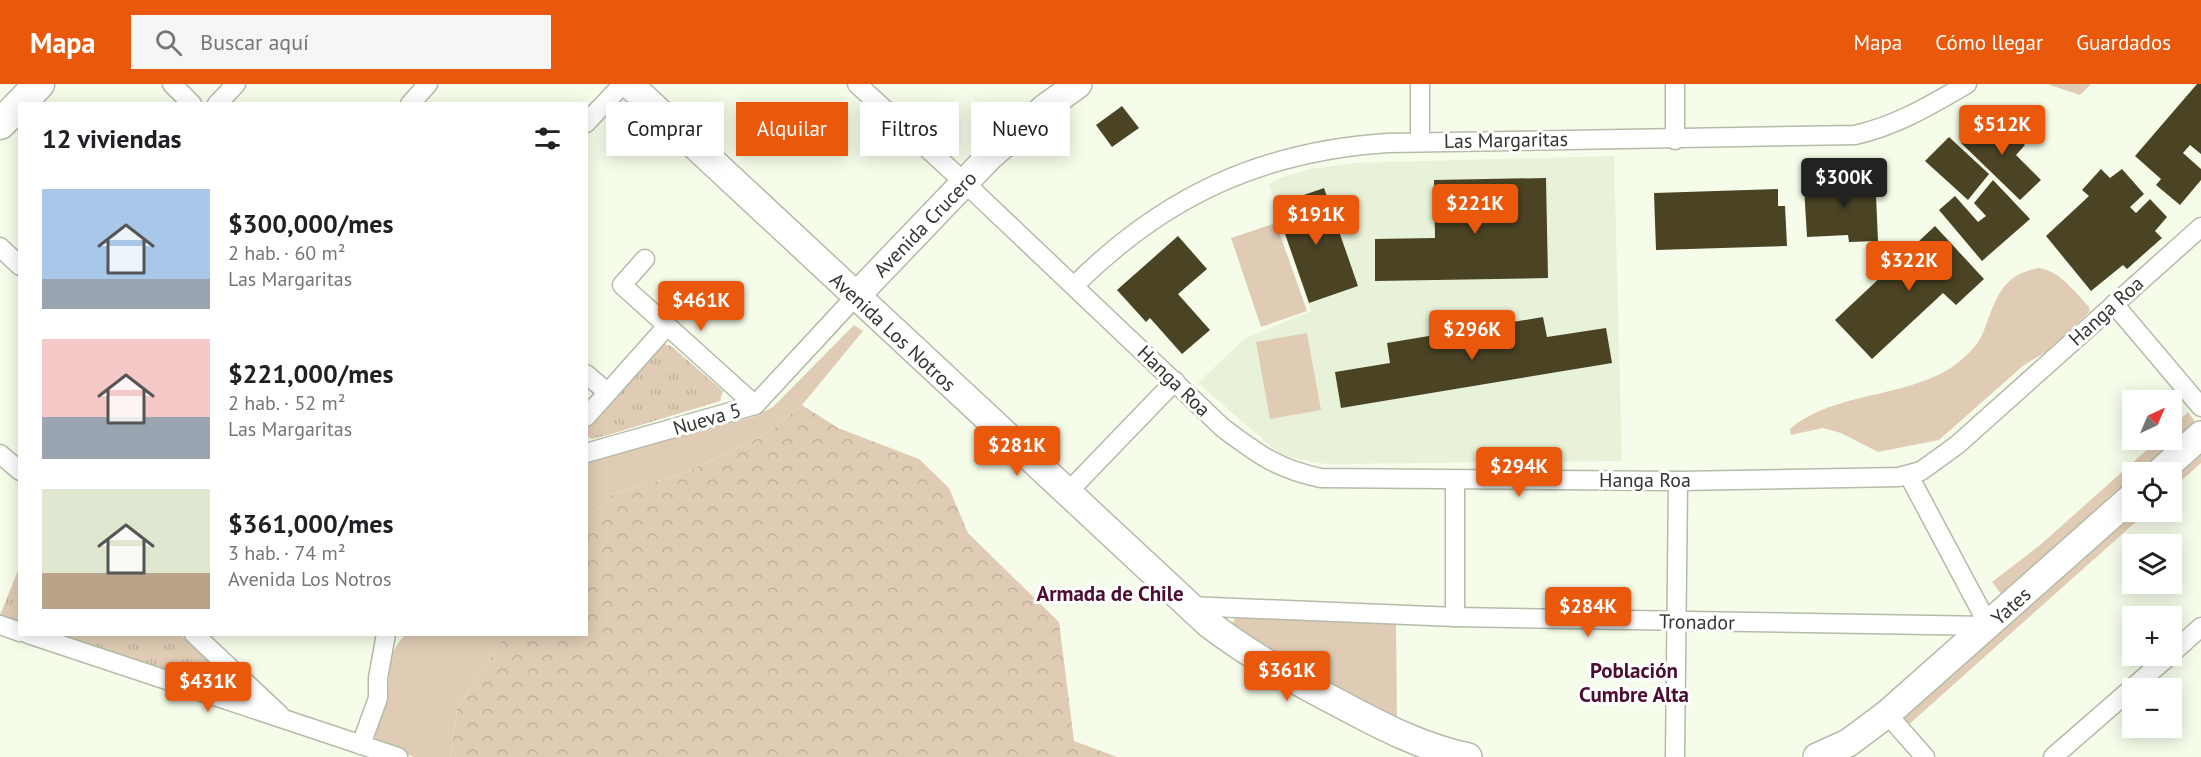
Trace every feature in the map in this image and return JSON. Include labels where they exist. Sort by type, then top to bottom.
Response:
[{"type":"main road","points":[[22,102],[39,84]]},
{"type":"main road","name":"Avenida Los Notros","points":[[629,84],[855,297],[1189,606],[1229,640],[1413,750],[1468,757]]},
{"type":"main road","name":"Avenida Crucero","points":[[855,297],[1016,131],[1078,84]]},
{"type":"main road","points":[[0,124],[18,106]]},
{"type":"main road","points":[[2171,462],[2201,435]]},
{"type":"main road","name":"Yates","points":[[1887,714],[2122,506]]},
{"type":"main road","points":[[1818,757],[1848,742],[1887,714]]},
{"type":"street","points":[[172,84],[190,102]]},
{"type":"street","points":[[219,102],[236,84]]},
{"type":"street","points":[[412,102],[428,84]]},
{"type":"street","points":[[588,121],[623,84]]},
{"type":"street","name":"Hanga Roa","points":[[857,84],[965,183],[1223,428],[1268,461],[1291,472],[1321,478],[1678,481],[1829,480],[1909,476],[1932,464],[1957,445],[2201,227]]},
{"type":"street","points":[[1420,84],[1420,142]]},
{"type":"street","points":[[1675,84],[1676,140]]},
{"type":"street","name":"Las Margaritas","points":[[1074,286],[1107,254],[1148,221],[1184,199],[1231,176],[1262,165],[1324,150],[1420,142],[1618,138],[1676,140],[1855,135],[1878,130],[1905,119],[1967,84]]},
{"type":"street","points":[[0,247],[18,264]]},
{"type":"street","points":[[645,259],[622,285],[755,405]]},
{"type":"street","name":"Nueva 5","points":[[588,452],[755,405],[855,297]]},
{"type":"street","points":[[2114,304],[2201,407]]},
{"type":"street","points":[[588,415],[667,326]]},
{"type":"street","points":[[588,376],[607,392]]},
{"type":"street","points":[[1067,493],[1175,381]]},
{"type":"street","points":[[0,454],[18,469]]},
{"type":"street","points":[[1909,476],[1989,626]]},
{"type":"street","points":[[1455,480],[1455,617]]},
{"type":"street","points":[[1675,757],[1678,481]]},
{"type":"street","name":"Tronador","points":[[1189,606],[1455,617],[1989,626]]},
{"type":"street","points":[[0,625],[18,631]]},
{"type":"street","points":[[2182,644],[2201,627]]},
{"type":"street","points":[[34,636],[398,757]]},
{"type":"street","points":[[196,636],[284,719]]},
{"type":"street","points":[[361,745],[378,698],[381,651],[385,636]]},
{"type":"street","points":[[2053,757],[2156,666]]},
{"type":"street","points":[[1887,714],[1925,757]]},
{"type":"shaded area","points":[[1614,156],[1622,461],[1326,464],[1281,455],[1198,383],[1244,339],[1311,311],[1269,184],[1280,178],[1310,169],[1354,163]]},
{"type":"green space","points":[[2047,84],[2091,84],[2080,95]]},
{"type":"green space","points":[[1276,223],[1307,311],[1261,327],[1231,238]]},
{"type":"green space","points":[[2039,268],[2054,273],[2060,278],[2073,289],[2090,311],[2049,350],[2024,365],[1939,440],[1878,452],[1841,433],[1823,428],[1791,435],[1790,429],[1807,417],[1827,408],[1913,385],[1952,367],[1977,343],[1996,300],[2007,283],[2015,276]]},
{"type":"green space","points":[[854,325],[863,331],[802,405],[763,436],[682,474],[612,494],[588,520],[588,461],[756,416],[773,407]]},
{"type":"green space","points":[[1307,333],[1321,410],[1270,419],[1256,342]]},
{"type":"green space","points":[[664,344],[671,346],[723,391],[720,401],[608,435],[592,439],[588,437],[588,427]]},
{"type":"green space","points":[[802,405],[838,428],[919,459],[949,488],[968,533],[1059,622],[1074,741],[1117,757],[450,757],[457,709],[504,636],[588,636],[588,520],[612,494],[682,474],[763,436]]},
{"type":"green space","points":[[2188,412],[2196,423],[2194,431],[2182,441],[2182,418]]},
{"type":"green space","points":[[2201,446],[2201,463],[2182,480],[2182,463]]},
{"type":"green space","points":[[2147,450],[2172,450],[2158,462],[2133,462]]},
{"type":"green space","points":[[2122,472],[2122,494],[2004,598],[1992,582],[2039,546]]},
{"type":"green space","points":[[2122,522],[2136,522],[1906,727],[1903,714]]},
{"type":"green space","points":[[18,570],[18,622],[0,615]]},
{"type":"green space","points":[[1238,614],[1396,622],[1397,719],[1284,659],[1231,625]]},
{"type":"green space","points":[[59,636],[182,636],[225,677],[225,684],[219,690]]},
{"type":"green space","points":[[404,636],[504,636],[457,709],[450,757],[414,757],[375,743],[386,703],[391,657]]},
{"type":"building","points":[[2197,84],[2201,84],[2201,154],[2190,145],[2183,153],[2201,169],[2201,180],[2180,205],[2156,185],[2161,179],[2135,156]]},
{"type":"building","points":[[1122,106],[1139,128],[1112,147],[1096,125]]},
{"type":"building","points":[[1991,113],[2025,145],[2016,155],[2041,180],[2020,200],[1961,143]]},
{"type":"building","points":[[1949,137],[1989,174],[1968,200],[1925,161]]},
{"type":"building","points":[[2101,169],[2110,178],[2122,169],[2144,194],[2130,207],[2136,213],[2150,199],[2167,217],[2155,231],[2162,238],[2127,269],[2123,265],[2091,291],[2046,236],[2089,196],[2082,190]]},
{"type":"building","points":[[1875,172],[1878,241],[1849,242],[1848,235],[1807,237],[1804,187],[1840,185],[1839,174]]},
{"type":"building","points":[[1546,178],[1548,278],[1375,281],[1375,239],[1435,238],[1434,180]]},
{"type":"building","points":[[1993,180],[2030,219],[1982,261],[1939,210],[1955,196],[1978,222],[1986,216],[1974,203]]},
{"type":"building","points":[[1324,188],[1358,286],[1309,303],[1275,205]]},
{"type":"building","points":[[1778,189],[1778,206],[1785,206],[1787,246],[1656,250],[1654,193]]},
{"type":"building","points":[[1935,226],[1984,279],[1956,305],[1943,293],[1872,359],[1835,320]]},
{"type":"building","points":[[1178,236],[1207,269],[1178,294],[1210,330],[1182,354],[1150,318],[1146,322],[1117,290]]},
{"type":"building","points":[[1543,317],[1547,337],[1606,328],[1612,363],[1341,408],[1335,372],[1390,363],[1387,343]]},
{"type":"district","name":"Armada de Chile","points":[[1110,593]]},
{"type":"district","name":"Población Cumbre Alta","points":[[1634,682]]}]
